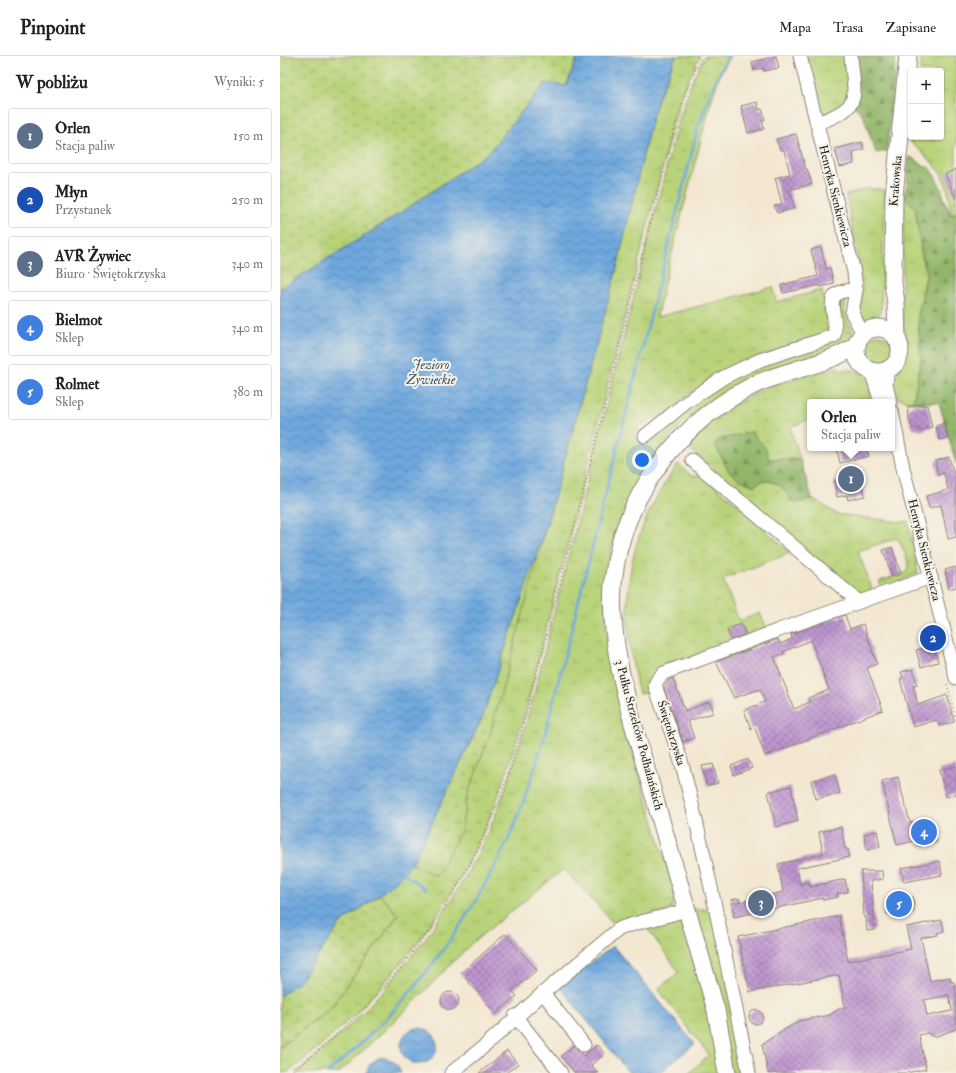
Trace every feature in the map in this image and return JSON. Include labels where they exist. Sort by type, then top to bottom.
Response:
[{"type":"main road","name":"Krakowska","points":[[897,340],[896,303],[893,283],[894,196],[908,56]]},
{"type":"main road","name":"Krakowska","points":[[866,336],[887,315],[893,283]]},
{"type":"main road","points":[[889,332],[897,340],[899,355],[896,361],[888,369],[878,372],[866,367],[847,363],[811,366],[846,352],[866,336],[889,332]]},
{"type":"main road","points":[[866,336],[856,355],[866,367]]},
{"type":"main road","name":"3 Pułku Strzelców Podhalańskich","points":[[727,1073],[716,1010],[688,909],[633,724],[618,658],[612,604],[618,553],[627,522],[647,482],[668,452],[690,428],[726,400],[752,386],[779,375],[811,366]]},
{"type":"street","name":"Henryka Sienkiewicza","points":[[800,56],[854,272],[856,290],[852,313],[866,336]]},
{"type":"street","points":[[817,123],[842,112],[850,105],[854,96],[855,88],[851,56]]},
{"type":"street","points":[[645,436],[688,401],[724,377],[760,360],[834,336],[836,331],[832,301],[835,294],[844,291],[856,290]]},
{"type":"street","points":[[866,367],[880,399]]},
{"type":"street","points":[[888,369],[886,384],[889,399]]},
{"type":"street","name":"Henryka Sienkiewicza","points":[[895,427],[903,468],[956,678]]},
{"type":"street","name":"Henryka Sienkiewicza","points":[[895,449],[903,468]]},
{"type":"street","points":[[692,460],[859,602]]},
{"type":"street","name":"Świętokrzyska","points":[[749,1073],[738,1010],[709,876],[682,768],[655,685],[664,673],[697,664],[859,602],[931,577]]},
{"type":"street","points":[[451,1073],[487,1044],[515,1016],[618,930],[632,924],[672,915],[688,909]]},
{"type":"street","points":[[542,993],[584,1045]]},
{"type":"street","points":[[515,1016],[561,1073]]},
{"type":"path","points":[[290,1073],[327,1044],[400,968],[457,886],[476,852],[497,806],[515,754],[543,651],[675,126],[686,90],[702,56]]},
{"type":"green space","points":[[280,56],[578,56],[566,86],[545,83],[488,153],[403,211],[280,289]]},
{"type":"green space","points":[[676,56],[700,56],[684,88],[673,124],[525,713],[508,767],[488,821],[471,857],[451,892],[429,926],[404,959],[378,990],[320,1047],[288,1072],[280,1073],[280,1047],[329,1010],[398,915],[380,895],[412,864],[548,520],[616,272],[651,121],[659,96]]},
{"type":"green space","points":[[705,56],[731,56],[720,74],[710,105],[663,287],[657,317],[773,287],[776,302],[822,290],[828,331],[804,342],[753,358],[722,371],[683,399],[667,413],[648,421],[640,427],[634,437],[639,442],[651,445],[660,430],[674,416],[690,402],[708,390],[765,361],[822,344],[834,338],[838,326],[835,308],[836,302],[840,297],[847,293],[848,296],[845,314],[853,335],[847,345],[834,350],[834,352],[787,364],[751,378],[713,400],[695,414],[678,428],[650,463],[638,482],[621,517],[611,551],[606,585],[606,618],[609,652],[615,686],[624,721],[675,896],[672,907],[667,911],[628,920],[615,925],[564,869],[473,942],[407,1009],[339,1073],[295,1073],[355,1020],[409,959],[434,927],[456,893],[476,858],[493,821],[505,791],[533,698],[677,125],[694,76]]},
{"type":"green space","points":[[807,56],[849,56],[848,103],[821,118]]},
{"type":"green space","points":[[855,56],[896,56],[887,151],[876,153],[863,115],[855,107]]},
{"type":"green space","points":[[922,56],[956,56],[956,213],[950,215],[950,202],[945,181],[934,165],[910,141],[944,140],[944,68],[920,68]]},
{"type":"green space","points":[[909,156],[932,170],[940,186],[950,215],[956,213],[956,464],[939,402],[913,403],[921,358],[918,317],[927,271],[923,263],[915,208],[904,195],[907,185]]},
{"type":"green space","points":[[868,188],[885,190],[881,311],[878,318],[869,321],[864,319],[860,312],[862,289],[861,277],[846,195]]},
{"type":"green space","points":[[904,195],[915,208],[923,263],[927,271],[918,317],[921,358],[913,403],[894,396],[893,387],[893,377],[900,368],[905,356],[902,301]]},
{"type":"green space","points":[[878,335],[889,339],[893,350],[889,361],[878,365],[867,361],[863,350],[867,339]]},
{"type":"green space","points":[[838,367],[839,370],[854,370],[866,377],[870,382],[871,394],[868,399],[807,399],[807,420],[790,427],[800,459],[769,459],[765,449],[746,433],[735,437],[720,439],[763,480],[773,482],[784,487],[797,503],[812,498],[837,514],[901,522],[908,521],[918,573],[904,579],[903,582],[883,588],[880,585],[880,581],[905,573],[907,570],[908,566],[904,552],[899,540],[896,538],[858,551],[872,589],[869,594],[859,597],[686,445],[724,412],[746,398],[769,387]]},
{"type":"green space","points":[[752,432],[766,449],[769,459],[800,459],[812,498],[797,503],[791,501],[786,492],[773,482],[763,480],[754,486],[733,475],[729,471],[715,444],[720,439]]},
{"type":"green space","points":[[678,464],[692,476],[702,476],[740,506],[790,553],[723,579],[739,621],[760,613],[767,629],[661,671],[654,692],[639,694],[632,662],[628,632],[630,574],[636,547],[646,520],[660,492]]},
{"type":"green space","points":[[548,520],[491,731],[468,794],[461,831],[436,876],[412,864],[482,718]]},
{"type":"green space","points":[[380,895],[398,915],[329,1010],[280,1047],[280,996],[300,981],[341,923]]},
{"type":"green space","points":[[688,909],[716,909],[749,1073],[689,1073],[709,1055],[658,989],[679,972],[642,921]]},
{"type":"water","name":"Jezioro Żywieckie","points":[[578,56],[676,56],[659,96],[651,121],[616,272],[548,520],[482,718],[412,864],[392,885],[341,923],[300,981],[280,996],[280,289],[403,211],[488,153],[545,83],[566,86]]},
{"type":"water","points":[[613,946],[695,1044],[659,1073],[629,1073],[560,987]]},
{"type":"water","points":[[419,1028],[432,1033],[437,1046],[432,1059],[419,1064],[406,1059],[401,1046],[406,1033]]},
{"type":"water","points":[[378,1058],[389,1059],[398,1066],[401,1073],[366,1073],[370,1064]]},
{"type":"building","points":[[776,56],[779,68],[764,71],[764,68],[754,70],[752,62]]},
{"type":"building","points":[[757,102],[759,110],[762,109],[765,120],[762,120],[764,129],[748,133],[741,106]]},
{"type":"building","points":[[796,134],[806,170],[807,169],[812,184],[789,190],[795,208],[777,213],[774,206],[782,204],[775,178],[790,174],[784,150],[780,150],[776,139]]},
{"type":"building","points":[[862,142],[864,149],[853,152],[854,164],[840,167],[835,149]]},
{"type":"building","points":[[956,169],[956,199],[945,174]]},
{"type":"building","points":[[821,247],[826,269],[830,268],[834,284],[820,287],[820,285],[783,293],[781,285],[818,276],[811,250]]},
{"type":"building","points":[[919,404],[920,406],[927,405],[932,427],[919,431],[918,428],[913,429],[909,420],[908,407]]},
{"type":"building","points":[[944,423],[948,438],[940,440],[936,426]]},
{"type":"building","points":[[837,451],[868,451],[869,456],[840,463]]},
{"type":"building","points":[[949,457],[956,481],[956,537],[948,539],[941,505],[929,508],[926,496],[948,490],[944,473],[938,475],[935,461]]},
{"type":"building","points":[[860,476],[865,496],[848,500],[847,495],[837,497],[834,482]]},
{"type":"building","points":[[892,547],[901,574],[892,577],[883,550]]},
{"type":"building","points":[[956,567],[956,587],[949,589],[945,570]]},
{"type":"building","points":[[845,615],[850,629],[863,624],[877,664],[867,668],[883,710],[765,756],[755,728],[751,729],[744,710],[765,702],[760,689],[734,698],[716,662],[778,639],[780,644],[792,639],[791,634]],"holes":[[[811,640],[829,690],[808,698],[810,702],[794,709],[774,657],[784,654],[783,652]]]},
{"type":"building","points":[[741,624],[746,634],[731,640],[727,629]]},
{"type":"building","points":[[934,646],[938,662],[921,667],[916,650]]},
{"type":"building","points":[[913,669],[917,685],[913,686],[918,705],[947,695],[954,722],[939,726],[937,720],[913,727],[900,679],[903,678],[901,672]]},
{"type":"building","points":[[673,678],[685,711],[709,702],[713,713],[688,721],[694,738],[683,742],[664,688],[668,681]]},
{"type":"building","points":[[748,759],[752,768],[734,775],[731,766]]},
{"type":"building","points":[[713,764],[718,783],[707,786],[702,766]]},
{"type":"building","points":[[956,766],[956,794],[946,797],[939,770]]},
{"type":"building","points":[[835,774],[840,793],[816,799],[811,781]]},
{"type":"building","points":[[898,777],[910,823],[931,818],[937,842],[920,846],[919,840],[897,845],[882,781]]},
{"type":"building","points":[[791,786],[798,821],[776,827],[768,792]]},
{"type":"building","points":[[841,827],[845,849],[848,849],[849,857],[797,868],[800,884],[809,882],[810,887],[845,879],[848,892],[837,894],[838,897],[823,900],[823,898],[734,917],[731,900],[739,898],[739,902],[783,892],[778,864],[823,854],[819,832]]},
{"type":"building","points":[[877,831],[880,847],[867,850],[864,834]]},
{"type":"building","points":[[940,861],[942,875],[904,882],[901,868]]},
{"type":"building","points":[[861,871],[882,871],[883,879],[871,881],[875,930],[867,931],[866,917],[864,917]]},
{"type":"building","points":[[913,897],[914,911],[887,914],[886,901]]},
{"type":"building","points":[[839,916],[848,961],[911,949],[906,927],[942,920],[944,931],[937,933],[938,935],[921,938],[930,981],[950,977],[951,982],[954,982],[956,992],[956,1029],[934,1037],[928,1033],[919,1035],[926,1069],[906,1073],[768,1073],[762,1044],[799,1021],[830,1015],[845,1007],[839,975],[750,992],[738,937]],"holes":[[[949,995],[952,1011],[927,1016],[924,1000]]]},
{"type":"building","points":[[505,934],[537,970],[512,991],[517,996],[496,1014],[461,973]]},
{"type":"building","points":[[450,992],[456,995],[459,1001],[456,1007],[450,1010],[444,1007],[441,1001],[444,995]]},
{"type":"building","points":[[753,1010],[759,1010],[763,1014],[763,1020],[759,1024],[753,1024],[749,1020],[749,1014]]},
{"type":"building","points":[[574,1045],[584,1056],[597,1045],[605,1054],[591,1065],[598,1073],[575,1073],[561,1056]]},
{"type":"building","points":[[507,1051],[518,1064],[506,1073],[479,1073]]},
{"type":"waterway","points":[[327,1073],[382,1023],[431,967],[473,905],[508,840],[518,817],[542,746],[699,124],[711,91],[728,56]]},
{"type":"waterway","points":[[403,873],[426,889]]},
{"type":"place","name":"Orlen","points":[[851,479]]},
{"type":"place","name":"Młyn","points":[[933,638]]},
{"type":"place","name":"Bielmot","points":[[924,832]]},
{"type":"place","name":"AVR Żywiec","points":[[761,903]]},
{"type":"place","name":"Rolmet","points":[[899,904]]}]
